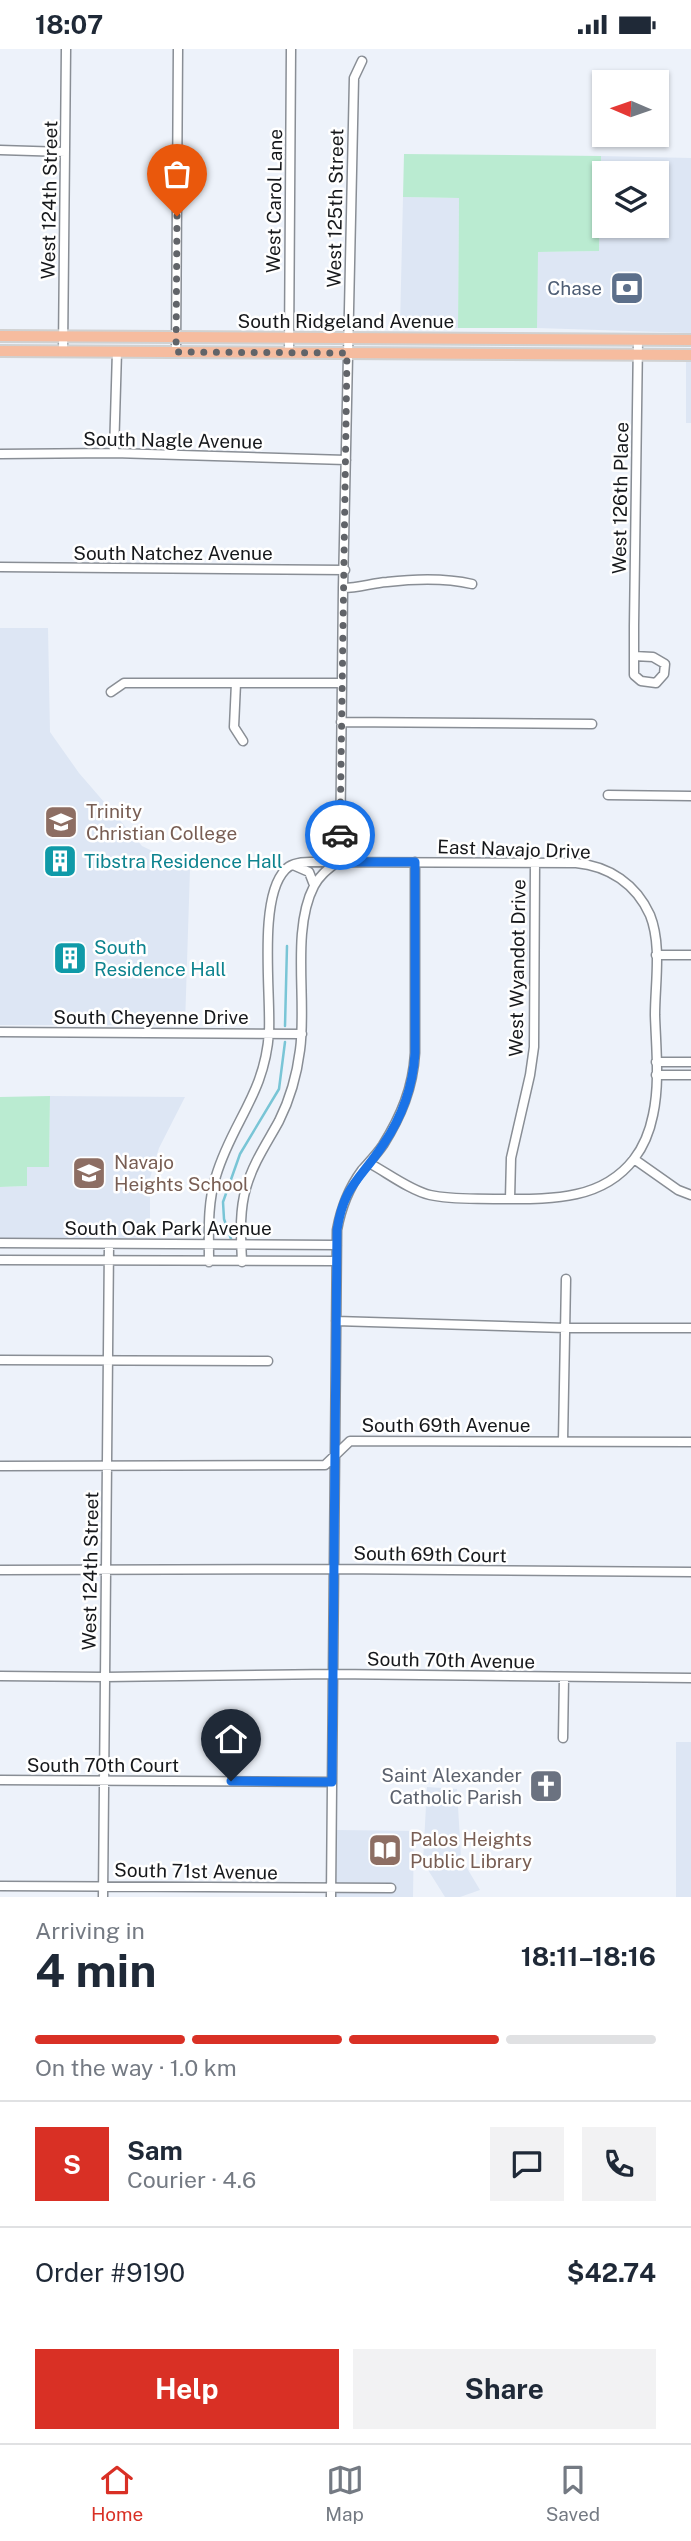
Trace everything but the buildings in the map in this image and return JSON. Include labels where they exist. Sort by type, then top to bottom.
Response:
[{"type":"main road","name":"South Ridgeland Avenue","points":[[0,336],[691,340]]},
{"type":"main road","name":"South Ridgeland Avenue","points":[[0,351],[691,355]]},
{"type":"street","name":"West 124th Street","points":[[63,351],[66,49]]},
{"type":"street","points":[[176,352],[178,49]]},
{"type":"street","name":"West Carol Lane","points":[[289,352],[291,49]]},
{"type":"street","name":"West 125th Street","points":[[338,863],[354,78],[362,61]]},
{"type":"street","points":[[0,151],[65,152]]},
{"type":"street","name":"West 126th Place","points":[[634,656],[638,339]]},
{"type":"street","points":[[114,453],[117,351]]},
{"type":"street","name":"South Nagle Avenue","points":[[0,454],[114,453],[346,460]]},
{"type":"street","name":"South Natchez Avenue","points":[[0,567],[345,570]]},
{"type":"street","points":[[343,588],[360,588],[388,582],[459,581],[472,584]]},
{"type":"street","points":[[111,692],[124,683],[341,683]]},
{"type":"street","points":[[236,683],[234,727],[243,741]]},
{"type":"street","points":[[341,722],[592,724]]},
{"type":"street","points":[[608,795],[691,796]]},
{"type":"street","name":"East Navajo Drive","points":[[293,865],[310,862],[586,864],[608,871],[621,879],[639,897],[650,916],[656,955],[655,1105],[651,1124],[634,1159]]},
{"type":"street","points":[[331,1893],[337,1245],[343,1204],[351,1187],[382,1147],[404,1107],[413,1075],[415,862]]},
{"type":"street","name":"West Wyandot Drive","points":[[510,1199],[511,1158],[534,1047],[535,862]]},
{"type":"street","points":[[242,1262],[241,1214],[245,1190],[254,1166],[279,1121],[297,1069],[302,1034],[303,922],[314,885],[338,863]]},
{"type":"street","points":[[209,1262],[209,1215],[215,1178],[226,1149],[261,1078],[269,1033],[268,927],[272,898],[285,869],[293,865],[309,872],[314,885]]},
{"type":"street","points":[[656,955],[691,955]]},
{"type":"street","name":"South Cheyenne Drive","points":[[0,1033],[302,1034]]},
{"type":"street","points":[[656,1062],[691,1062]]},
{"type":"street","points":[[656,1075],[691,1075]]},
{"type":"street","points":[[369,1163],[427,1194],[454,1198],[548,1199],[579,1195],[606,1184],[634,1159],[678,1190],[691,1195]]},
{"type":"street","name":"South Oak Park Avenue","points":[[0,1243],[337,1245]]},
{"type":"street","name":"West 124th Street","points":[[103,1897],[109,1244]]},
{"type":"street","points":[[0,1260],[336,1261]]},
{"type":"street","points":[[563,1441],[566,1279]]},
{"type":"street","points":[[336,1321],[566,1328],[691,1328]]},
{"type":"street","points":[[0,1360],[268,1361]]},
{"type":"street","name":"South 69th Avenue","points":[[0,1466],[325,1465],[350,1441],[691,1442]]},
{"type":"street","name":"South 69th Court","points":[[0,1570],[334,1569],[691,1573]]},
{"type":"street","name":"South 70th Avenue","points":[[0,1676],[333,1674],[691,1678]]},
{"type":"street","points":[[563,1738],[564,1678]]},
{"type":"street","name":"South 70th Court","points":[[0,1780],[332,1782]]},
{"type":"street","name":"South 71st Avenue","points":[[0,1886],[103,1886],[331,1893],[391,1888]]},
{"type":"shaded area","points":[[601,156],[691,158],[691,333],[537,328],[537,252],[599,251],[599,238],[669,238],[669,161],[601,161]]},
{"type":"shaded area","points":[[403,197],[459,198],[458,328],[400,327]]},
{"type":"shaded area","points":[[686,358],[691,358],[691,423],[686,423]]},
{"type":"shaded area","name":"Trinity Christian College","points":[[0,628],[48,628],[50,732],[79,773],[142,846],[190,869],[185,1025],[0,1025]]},
{"type":"shaded area","name":"Navajo Heights School","points":[[50,1096],[185,1097],[159,1148],[150,1178],[150,1240],[0,1238],[0,1187],[27,1186],[27,1167],[49,1166]]},
{"type":"shaded area","points":[[676,1742],[691,1742],[691,1897],[676,1897]]},
{"type":"shaded area","points":[[427,1787],[457,1789],[461,1858],[480,1890],[460,1897],[445,1897],[423,1862]]},
{"type":"shaded area","points":[[337,1830],[414,1831],[413,1897],[336,1897]]},
{"type":"green space","points":[[404,154],[601,156],[601,161],[592,161],[592,238],[599,238],[599,251],[538,252],[537,328],[458,328],[459,198],[403,197]]},
{"type":"green space","points":[[50,1096],[49,1167],[27,1167],[27,1186],[0,1187],[0,1097]]},
{"type":"waterway","points":[[285,1026],[287,946]]},
{"type":"waterway","points":[[231,1239],[224,1219],[223,1202],[240,1154],[279,1089],[285,1042]]},
{"type":"way so far","points":[[177,216],[176,352],[347,353],[340,835]]},
{"type":"place","name":"Chase","points":[[627,288]]},
{"type":"place","name":"Trinity Christian College","points":[[61,822]]},
{"type":"place","name":"Tibstra Residence Hall","points":[[60,861]]},
{"type":"place","name":"South Residence Hall","points":[[70,958]]},
{"type":"place","name":"Navajo Heights School","points":[[89,1173]]},
{"type":"place","name":"Saint Alexander Catholic Parish","points":[[546,1786]]},
{"type":"place","name":"Palos Heights Public Library","points":[[385,1850]]},
{"type":"route","points":[[231,1781],[332,1782],[337,1230],[343,1204],[351,1187],[382,1147],[404,1107],[413,1075],[415,1053],[415,862],[340,862],[340,835]]}]
